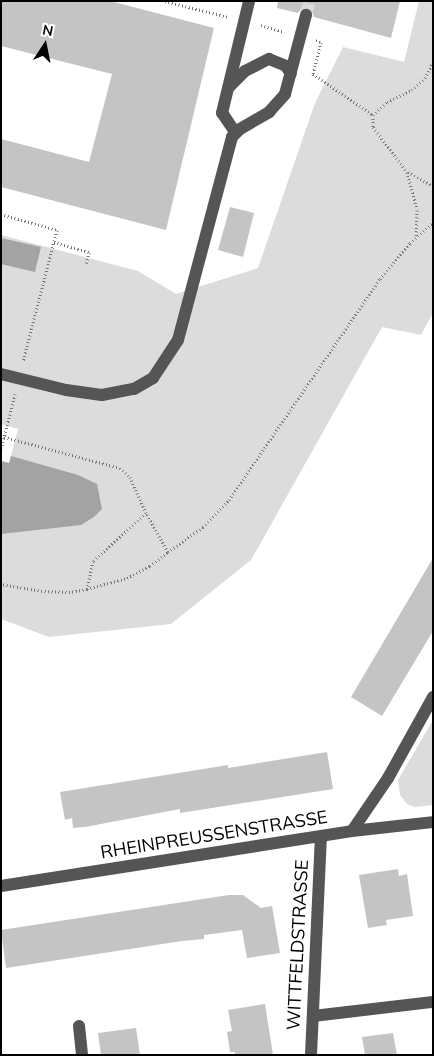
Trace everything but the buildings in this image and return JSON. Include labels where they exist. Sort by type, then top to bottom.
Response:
[{"type":"street","points":[[235,132],[222,112],[249,1]]},
{"type":"street","points":[[1,374],[66,390],[102,395],[134,389],[153,378],[178,340],[225,158],[235,132],[279,104],[285,94],[306,15]]},
{"type":"street","points":[[228,88],[244,72],[268,59],[278,61],[286,66],[290,74]]},
{"type":"street","points":[[352,831],[388,778],[433,697]]},
{"type":"street","name":"RHEINPREUSSENSTRASSE","points":[[1,886],[352,831],[433,822]]},
{"type":"street","name":"WITTFELDSTRASSE","points":[[311,1055],[321,837]]},
{"type":"street","points":[[313,1016],[433,1002]]},
{"type":"street","points":[[79,1026],[82,1055]]},
{"type":"path","points":[[166,1],[321,42],[314,74],[373,115]]},
{"type":"path","points":[[433,62],[425,78],[412,90],[387,102],[373,115],[373,127],[408,172],[433,186]]},
{"type":"path","points":[[408,172],[417,210],[416,237]]},
{"type":"path","points":[[1,214],[57,230],[1,449]]},
{"type":"path","points":[[1,584],[42,592],[70,592],[127,578],[150,566],[203,527],[228,500],[380,279],[416,237],[433,222]]},
{"type":"path","points":[[54,242],[89,252],[86,265]]},
{"type":"path","points":[[3,437],[120,468],[130,477],[146,513],[168,552]]},
{"type":"path","points":[[87,588],[93,562],[146,513]]},
{"type":"shaded area","points":[[419,1],[433,1],[433,313],[421,335],[382,327],[251,560],[171,624],[49,637],[1,619],[1,461],[9,463],[18,429],[1,424],[1,235],[138,271],[176,294],[258,268],[315,103],[343,47],[404,62]]},
{"type":"shaded area","points":[[1,238],[41,247],[35,272],[1,264]]},
{"type":"shaded area","points":[[11,456],[78,475],[97,484],[102,509],[94,517],[81,525],[1,534],[1,461],[9,463]]},
{"type":"shaded area","points":[[433,720],[433,805],[414,807],[407,804],[400,795],[398,780]]},
{"type":"tunnel","points":[[306,15],[310,1]]}]
